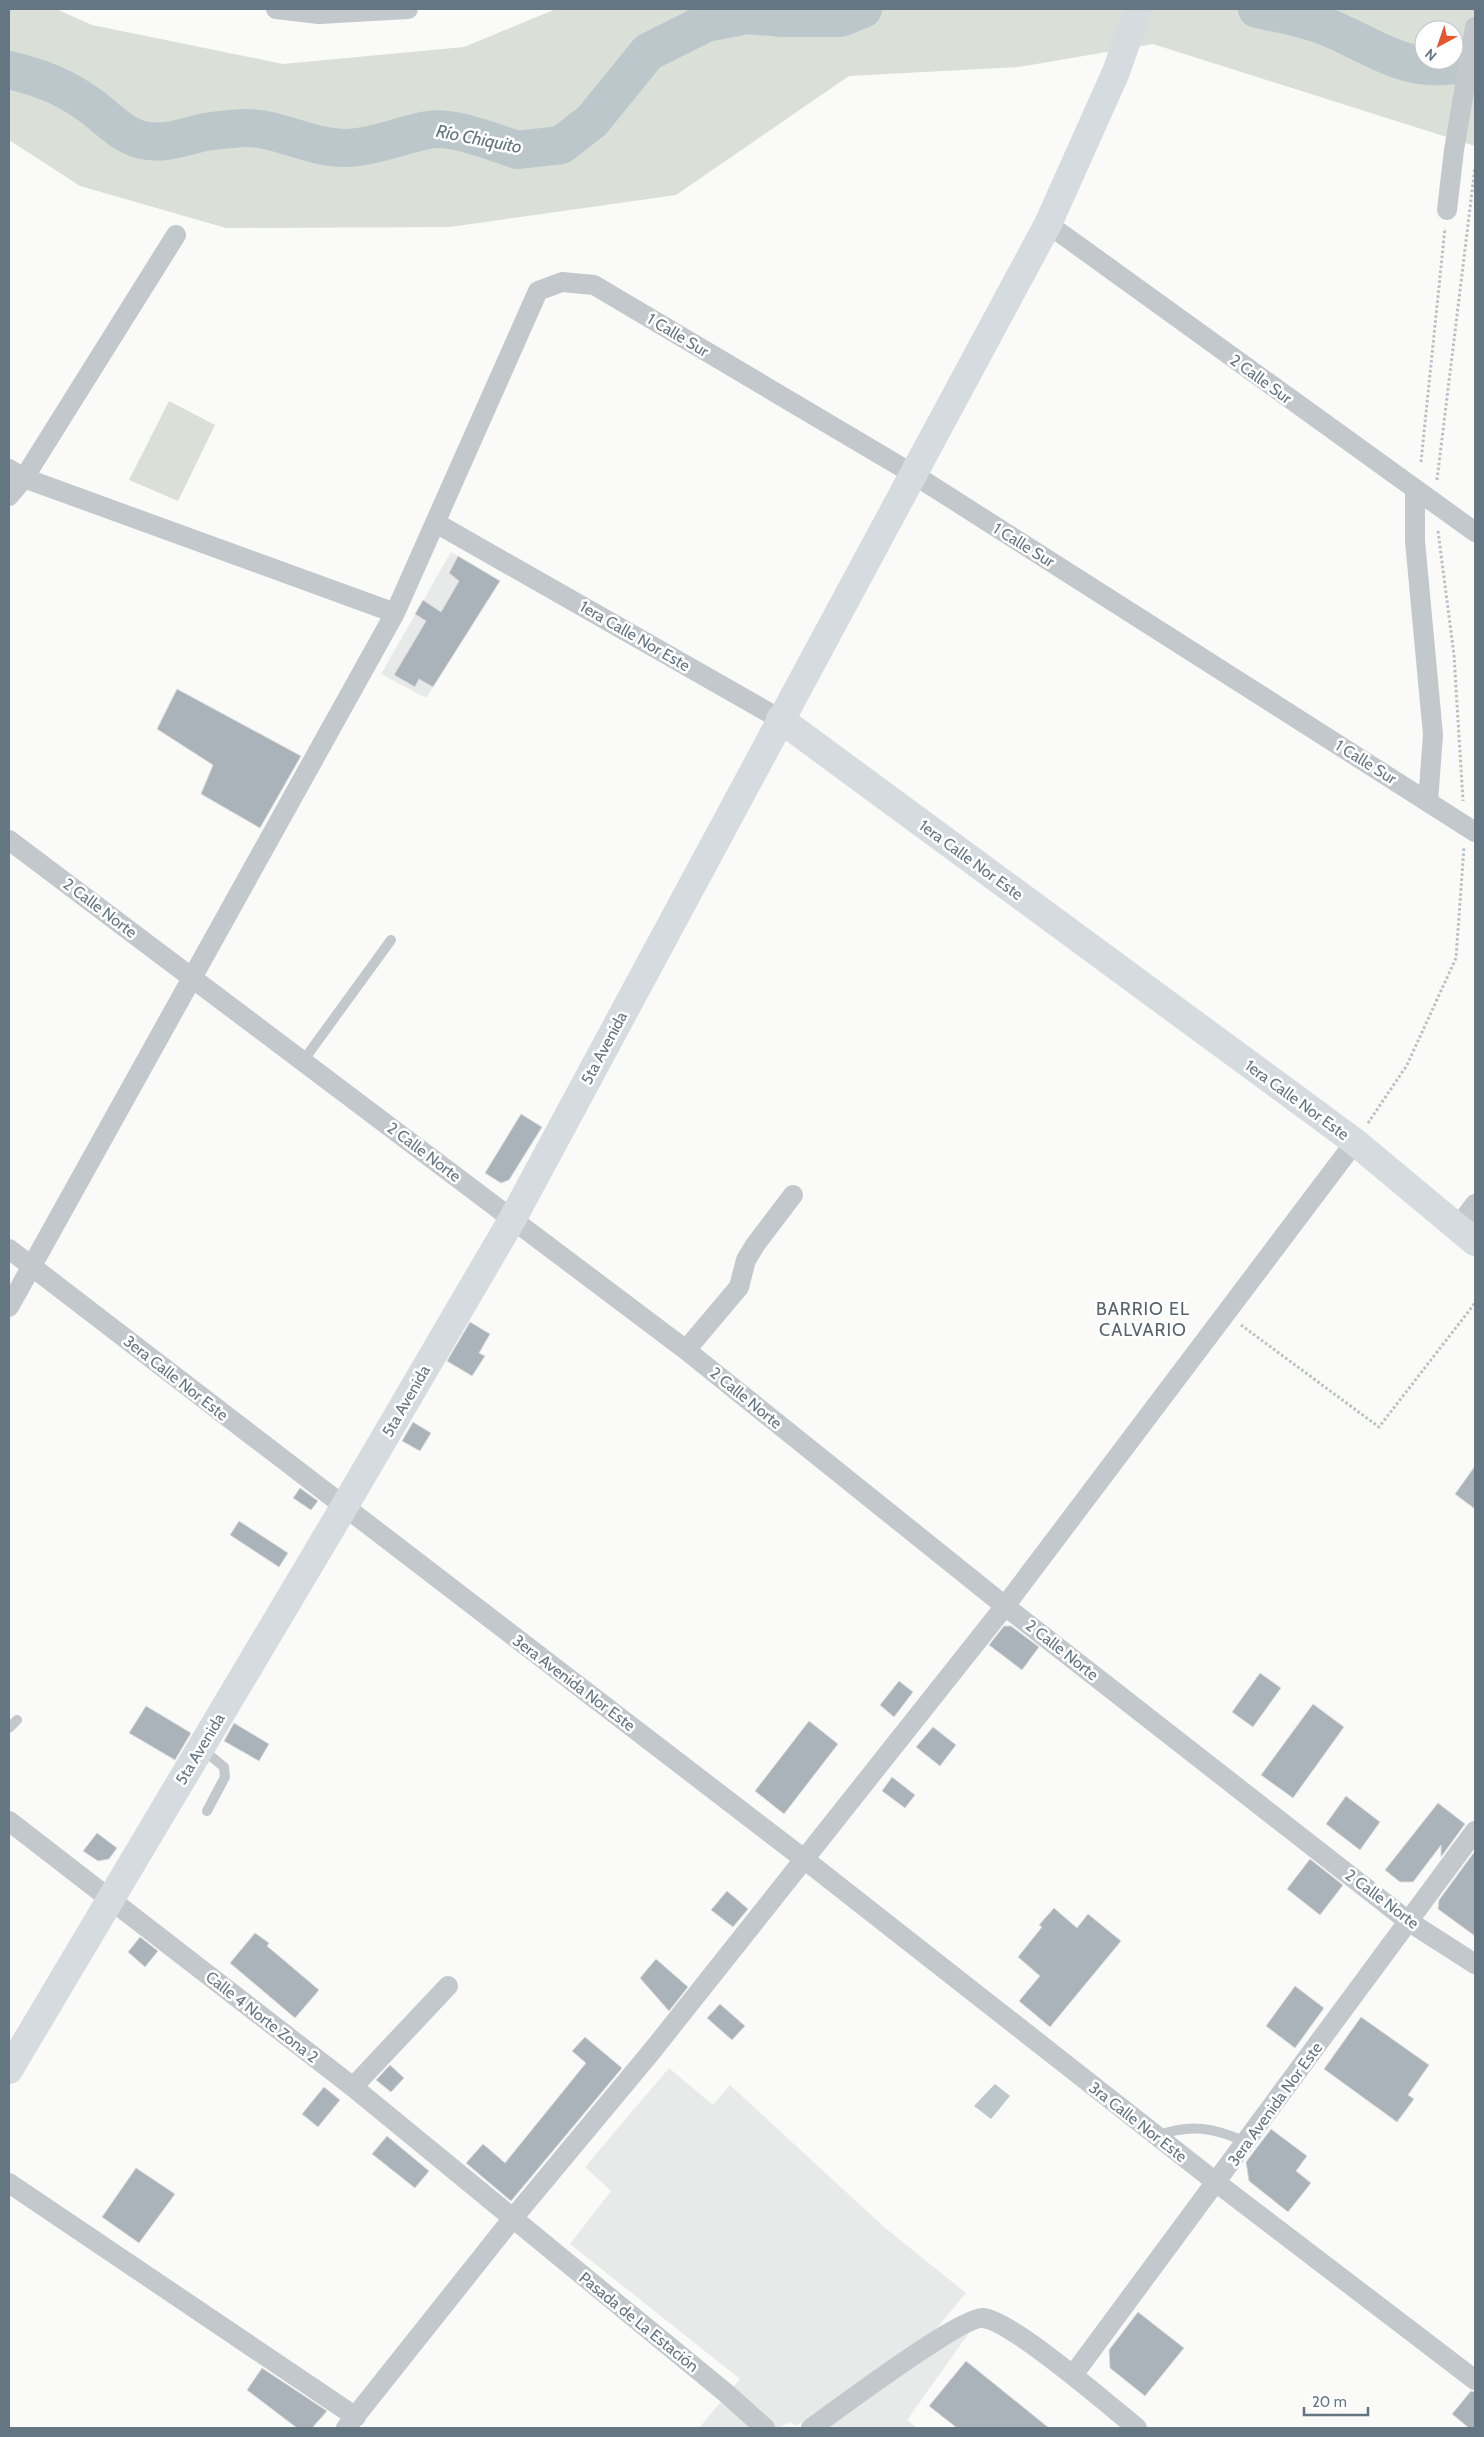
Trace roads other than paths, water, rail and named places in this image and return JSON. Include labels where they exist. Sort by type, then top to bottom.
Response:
[{"type":"street","points":[[276,9],[319,14],[408,9]]},
{"type":"street","name":"5ta Avenida","points":[[9,2070],[109,1899],[344,1507],[513,1218],[780,718],[1048,224],[1116,72],[1138,9]]},
{"type":"street","points":[[1447,210],[1454,150],[1475,27]]},
{"type":"street","name":"2 Calle Sur","points":[[1048,224],[1475,532]]},
{"type":"street","points":[[9,496],[17,474],[176,235]]},
{"type":"street","name":"1 Calle Sur","points":[[436,523],[538,291],[562,282],[594,285],[913,474],[1428,802],[1470,839]]},
{"type":"street","points":[[17,474],[395,613]]},
{"type":"street","points":[[1415,490],[1415,541],[1433,735],[1428,802]]},
{"type":"street","points":[[9,1307],[395,613],[436,523]]},
{"type":"street","name":"1era Calle Nor Este","points":[[436,523],[780,718],[1354,1142],[1466,1235]]},
{"type":"street","name":"2 Calle Norte","points":[[9,840],[686,1350],[1005,1606],[1408,1921],[1475,1964]]},
{"type":"street","points":[[9,2183],[351,2422],[513,2218],[652,2051],[1005,1606],[1354,1142]]},
{"type":"street","points":[[686,1350],[739,1287],[746,1260],[793,1195]]},
{"type":"street","points":[[1466,1235],[1475,1204]]},
{"type":"street","name":"3era Calle Nor Este","points":[[9,1249],[344,1507]]},
{"type":"street","name":"3era Avenida Nor Este","points":[[344,1507],[804,1859]]},
{"type":"street","name":"Calle 4 Norte Zona 2","points":[[9,1820],[353,2087],[513,2218]]},
{"type":"street","name":"3era Avenida Nor Este","points":[[1072,2375],[1217,2183],[1475,1830]]},
{"type":"street","name":"3ra Calle Nor Este","points":[[804,1859],[1217,2183],[1475,2380]]},
{"type":"street","points":[[353,2087],[448,1986]]},
{"type":"street","name":"Pasada de La Estación","points":[[513,2218],[726,2393],[764,2428]]},
{"type":"street","points":[[811,2428],[937,2340],[968,2322],[982,2317],[997,2321],[1072,2375],[1137,2428]]},
{"type":"lane","points":[[303,1061],[391,940]]},
{"type":"lane","points":[[9,1728],[17,1720]]},
{"type":"lane","points":[[200,1748],[224,1767],[225,1777],[207,1811]]},
{"type":"lane","points":[[1157,2136],[1168,2132],[1205,2128],[1222,2132],[1246,2142]]},
{"type":"waterway","name":"Río Chiquito","points":[[9,70],[32,76],[61,88],[91,106],[115,126],[142,140],[158,142],[205,132],[243,128],[269,131],[321,145],[347,148],[438,129],[472,135],[517,150],[561,145],[592,121],[648,52],[706,23],[747,15],[784,18],[841,18],[863,9]]},
{"type":"waterway","name":"Río Chiquito","points":[[1257,9],[1292,16],[1318,24],[1383,53],[1418,65],[1440,66],[1475,63]]},
{"type":"district","name":"BARRIO EL CALVARIO","points":[[1143,1319]]}]
